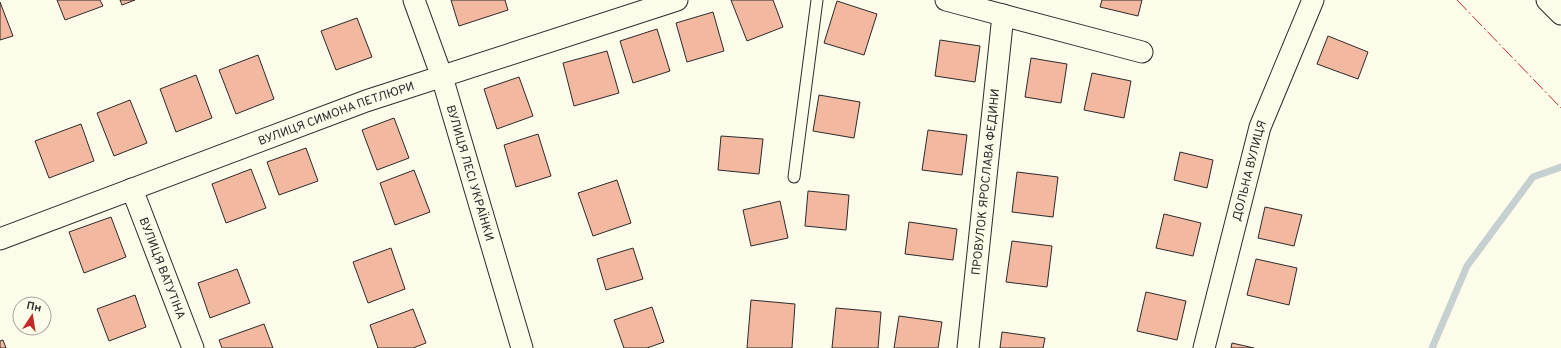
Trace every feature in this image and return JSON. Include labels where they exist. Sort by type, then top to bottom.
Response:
[{"type":"street","name":"ВУЛИЦЯ ЛЕСІ УКРАЇНКИ","points":[[414,0],[442,77],[522,348]]},
{"type":"street","name":"ВУЛИЦЯ СИМОНА ПЕТЛЮРИ","points":[[0,239],[366,102],[677,0]]},
{"type":"street","points":[[946,0],[1142,52]]},
{"type":"street","name":"ДОЛЬНА ВУЛИЦЯ","points":[[1204,348],[1260,127],[1313,0]]},
{"type":"street","points":[[1547,0],[1561,14]]},
{"type":"street","name":"ПРОВУЛОК ЯРОСЛАВА ФЕДИНИ","points":[[968,348],[1003,15]]},
{"type":"street","name":"ВУЛИЦЯ ВАТУТІНА","points":[[132,189],[193,348]]},
{"type":"lane","points":[[794,177],[817,0]]},
{"type":"building","points":[[57,0],[100,0],[103,6],[65,20]]},
{"type":"building","points":[[120,0],[135,0],[122,5]]},
{"type":"building","points":[[451,0],[505,0],[508,10],[459,26]]},
{"type":"building","points":[[731,0],[773,0],[783,27],[747,41]]},
{"type":"building","points":[[1102,0],[1142,0],[1138,16],[1100,7]]},
{"type":"building","points":[[837,1],[877,14],[864,55],[824,43]]},
{"type":"building","points":[[0,2],[13,36],[0,40]]},
{"type":"building","points":[[713,12],[724,51],[687,62],[676,23]]},
{"type":"building","points":[[357,18],[372,57],[336,70],[321,31]]},
{"type":"building","points":[[657,29],[670,71],[633,83],[620,41]]},
{"type":"building","points":[[1328,36],[1368,52],[1358,79],[1317,64]]},
{"type":"building","points":[[940,40],[980,46],[975,82],[935,76]]},
{"type":"building","points":[[607,51],[619,93],[574,106],[563,63]]},
{"type":"building","points":[[258,55],[274,99],[236,114],[219,70]]},
{"type":"building","points":[[1031,58],[1067,64],[1061,103],[1025,97]]},
{"type":"building","points":[[1092,73],[1131,81],[1124,118],[1084,110]]},
{"type":"building","points":[[196,75],[212,118],[176,132],[160,89]]},
{"type":"building","points":[[519,77],[533,116],[497,129],[484,89]]},
{"type":"building","points":[[819,95],[860,102],[854,138],[813,131]]},
{"type":"building","points":[[130,100],[147,143],[114,156],[97,113]]},
{"type":"building","points":[[394,118],[409,158],[377,170],[362,130]]},
{"type":"building","points":[[81,124],[94,161],[49,178],[35,141]]},
{"type":"building","points":[[928,130],[967,135],[962,175],[922,170]]},
{"type":"building","points":[[538,134],[551,176],[516,187],[504,145]]},
{"type":"building","points":[[721,136],[763,139],[759,174],[718,170]]},
{"type":"building","points":[[306,148],[318,181],[279,195],[267,162]]},
{"type":"building","points":[[1180,152],[1213,160],[1207,188],[1174,180]]},
{"type":"building","points":[[251,169],[266,208],[226,223],[212,184]]},
{"type":"building","points":[[414,170],[430,212],[395,225],[380,183]]},
{"type":"building","points":[[1017,172],[1058,177],[1053,217],[1012,212]]},
{"type":"building","points":[[617,180],[631,223],[593,236],[578,193]]},
{"type":"building","points":[[808,191],[849,195],[846,230],[805,226]]},
{"type":"building","points":[[780,201],[788,238],[751,246],[743,210]]},
{"type":"building","points":[[1265,207],[1302,215],[1294,246],[1258,238]]},
{"type":"building","points":[[1164,214],[1201,223],[1193,256],[1156,248]]},
{"type":"building","points":[[111,217],[126,257],[84,273],[69,232]]},
{"type":"building","points":[[909,222],[957,229],[953,260],[905,254]]},
{"type":"building","points":[[1012,241],[1052,246],[1047,287],[1006,282]]},
{"type":"building","points":[[391,248],[405,289],[368,303],[353,262]]},
{"type":"building","points":[[633,248],[643,279],[606,290],[597,259]]},
{"type":"building","points":[[1256,259],[1297,268],[1289,305],[1247,295]]},
{"type":"building","points":[[237,269],[250,303],[210,318],[198,283]]},
{"type":"building","points":[[1146,292],[1186,301],[1177,340],[1137,331]]},
{"type":"building","points":[[135,295],[146,327],[109,341],[97,309]]},
{"type":"building","points":[[751,300],[795,304],[792,348],[747,348]]},
{"type":"building","points":[[652,307],[664,342],[647,348],[624,348],[614,320]]},
{"type":"building","points":[[836,308],[881,312],[878,348],[832,348]]},
{"type":"building","points":[[413,309],[426,343],[413,348],[378,348],[370,325]]},
{"type":"building","points":[[899,316],[942,322],[938,348],[894,348]]},
{"type":"building","points":[[264,324],[273,348],[222,348],[219,340]]},
{"type":"building","points":[[1002,332],[1045,338],[1043,348],[1000,348]]},
{"type":"building","points":[[3,340],[6,348],[0,348],[0,341]]},
{"type":"building","points":[[1232,343],[1254,348],[1231,348]]},
{"type":"waterway","points":[[1432,348],[1467,266],[1533,177],[1561,167]]},
{"type":"power","points":[[1457,0],[1561,108]]}]
